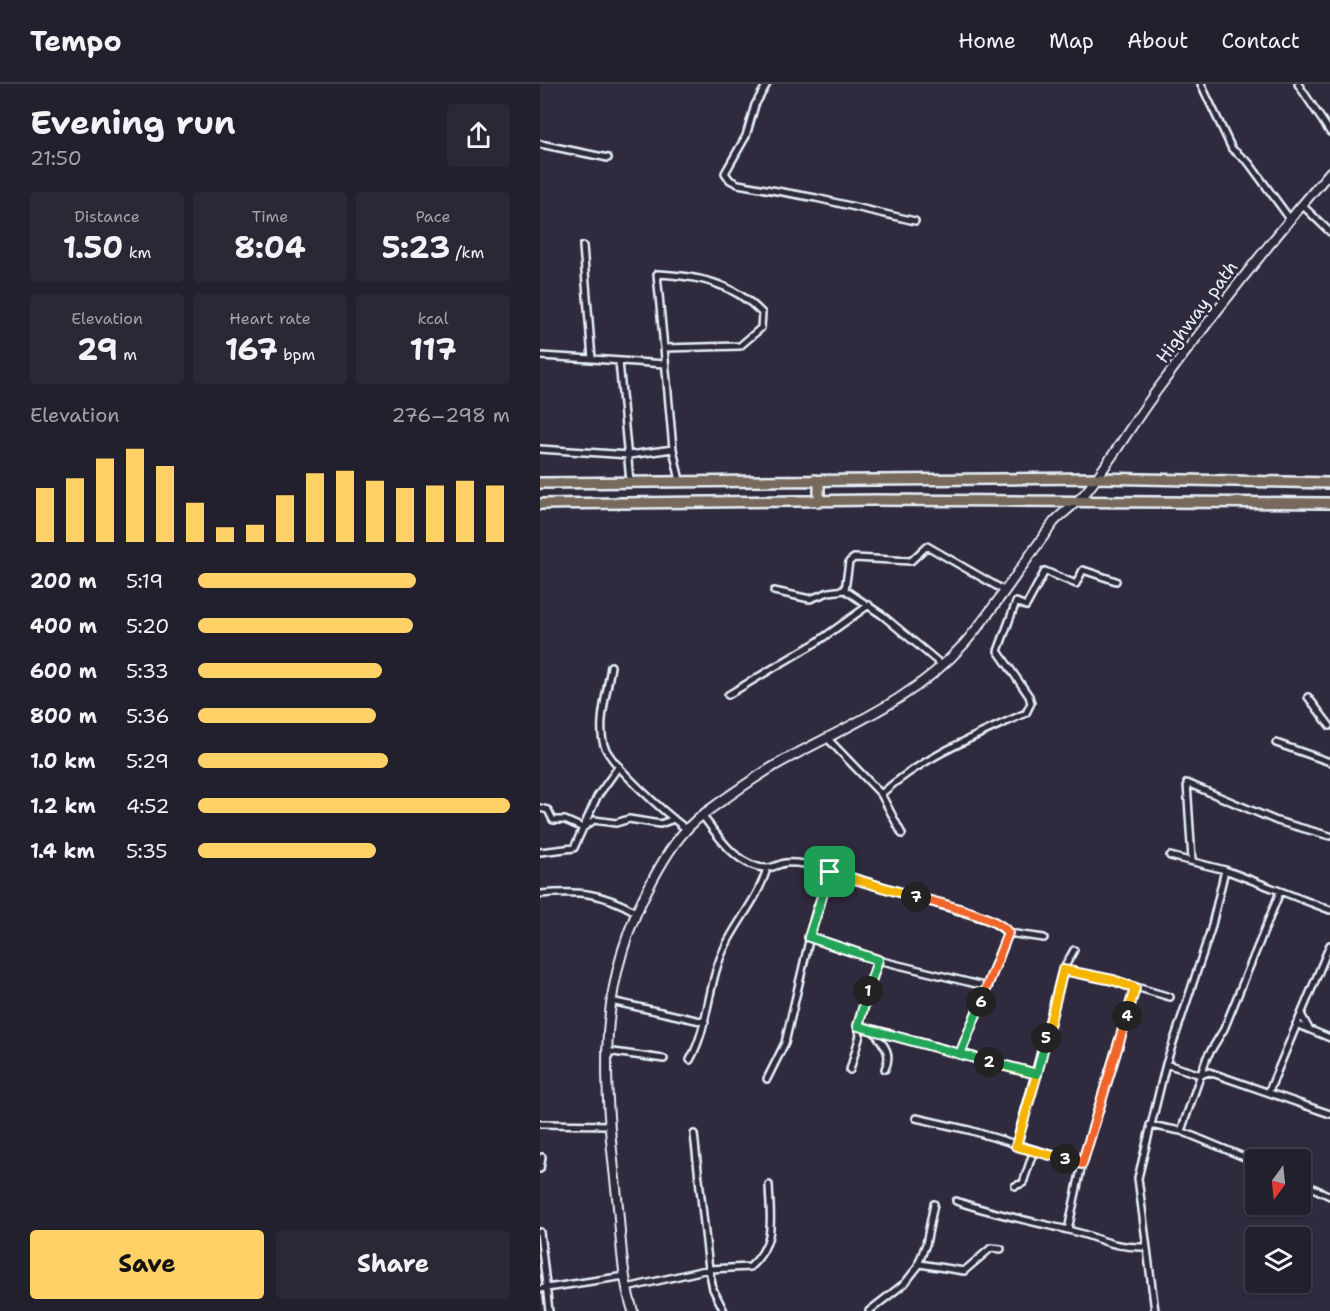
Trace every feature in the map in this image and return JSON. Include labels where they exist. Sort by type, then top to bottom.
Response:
[{"type":"highway","points":[[540,483],[1097,478],[1330,483]]},
{"type":"highway","points":[[816,480],[819,484],[819,501]]},
{"type":"highway","points":[[540,504],[819,501],[1330,503]]},
{"type":"street","points":[[767,84],[755,105],[746,136],[726,173],[730,180],[738,184],[816,198],[915,220]]},
{"type":"street","points":[[1201,84],[1232,149],[1249,163],[1290,219]]},
{"type":"street","points":[[1298,84],[1330,132]]},
{"type":"street","points":[[540,144],[608,158]]},
{"type":"street","name":"Highway path","points":[[633,1311],[625,1275],[609,1125],[606,1051],[611,1001],[620,960],[636,912],[660,868],[686,829],[702,815],[784,761],[877,713],[943,666],[964,644],[1005,591],[1057,518],[1078,502],[1097,478],[1155,393],[1250,267],[1330,172]]},
{"type":"street","points":[[1302,205],[1309,215],[1330,232]]},
{"type":"street","points":[[583,246],[592,359]]},
{"type":"street","points":[[664,348],[740,346],[761,328],[762,313],[747,298],[695,276],[657,274],[673,449],[680,481]]},
{"type":"street","points":[[540,356],[665,364]]},
{"type":"street","points":[[619,361],[630,482]]},
{"type":"street","points":[[540,449],[628,454],[673,449]]},
{"type":"street","points":[[844,590],[849,562],[854,558],[911,561],[927,546],[1005,591]]},
{"type":"street","points":[[881,794],[905,773],[939,754],[1026,713],[1030,703],[1029,696],[998,651],[1016,602],[1026,606],[1045,571],[1076,584],[1083,570],[1116,581]]},
{"type":"street","points":[[774,591],[810,599],[829,592],[844,590],[869,605],[943,666]]},
{"type":"street","points":[[728,695],[817,642],[869,605]]},
{"type":"street","points":[[611,666],[603,734],[604,746],[619,766],[686,829]]},
{"type":"street","points":[[1308,697],[1330,726]]},
{"type":"street","points":[[828,740],[881,794],[902,834]]},
{"type":"street","points":[[1276,743],[1330,762]]},
{"type":"street","points":[[540,852],[574,848],[604,784],[619,766]]},
{"type":"street","points":[[1192,860],[1187,783],[1277,821],[1330,836]]},
{"type":"street","points":[[540,808],[548,810],[554,820],[565,820],[583,828]]},
{"type":"street","points":[[702,815],[737,855],[767,868],[786,863],[804,864],[991,921],[1008,933],[1044,938]]},
{"type":"street","points":[[583,828],[594,820],[616,823],[629,819],[667,824],[674,819]]},
{"type":"street","points":[[1170,856],[1225,870],[1330,910]]},
{"type":"street","points":[[690,1060],[699,1044],[725,947],[756,897],[767,868]]},
{"type":"street","points":[[1155,1311],[1145,1247],[1138,1178],[1166,1064],[1211,929],[1225,870]]},
{"type":"street","points":[[767,1079],[784,1043],[809,937],[830,872]]},
{"type":"street","points":[[540,894],[581,891],[621,904],[636,912]]},
{"type":"street","points":[[1181,1131],[1207,1057],[1224,1029],[1280,892]]},
{"type":"street","points":[[960,1054],[1008,933]]},
{"type":"street","points":[[809,937],[878,960],[988,987]]},
{"type":"street","points":[[1269,1091],[1330,945]]},
{"type":"street","points":[[1016,1146],[1063,970],[1074,950]]},
{"type":"street","points":[[849,1070],[860,1035],[858,1026],[878,960]]},
{"type":"street","points":[[1063,970],[1113,980],[1170,997]]},
{"type":"street","points":[[1068,1230],[1082,1164],[1135,988]]},
{"type":"street","points":[[611,1001],[705,1022]]},
{"type":"street","points":[[1301,1014],[1309,1029]]},
{"type":"street","points":[[1296,1024],[1330,1038]]},
{"type":"street","points":[[858,1026],[1037,1074]]},
{"type":"street","points":[[874,1031],[888,1050],[888,1062],[885,1069]]},
{"type":"street","points":[[606,1051],[664,1059]]},
{"type":"street","points":[[1166,1064],[1201,1075],[1209,1072],[1330,1114]]},
{"type":"street","points":[[916,1118],[969,1130],[1082,1164]]},
{"type":"street","points":[[540,1124],[609,1125]]},
{"type":"street","points":[[1150,1125],[1181,1131],[1245,1157]]},
{"type":"street","points":[[694,1134],[712,1289],[724,1311]]},
{"type":"street","points":[[1015,1186],[1023,1183],[1034,1150]]},
{"type":"street","points":[[540,1169],[542,1157]]},
{"type":"street","points":[[627,1288],[709,1269],[750,1267],[763,1254],[771,1231],[769,1185]]},
{"type":"street","points":[[1311,1187],[1330,1196]]},
{"type":"street","points":[[956,1201],[1030,1223],[1068,1230],[1122,1248],[1145,1247]]},
{"type":"street","points":[[917,1268],[926,1244],[934,1204]]},
{"type":"street","points":[[540,1232],[549,1311]]},
{"type":"street","points":[[869,1311],[905,1283],[920,1264],[953,1272],[964,1271],[991,1248],[1001,1249]]},
{"type":"street","points":[[540,1289],[548,1290],[625,1275]]},
{"type":"route","points":[[830,872],[809,937],[878,960],[858,1026],[906,1040],[1037,1074],[1016,1146],[1082,1164],[1135,988],[1113,980],[1063,970],[1037,1074],[960,1054],[1008,933],[999,924],[991,921],[830,872]]}]
